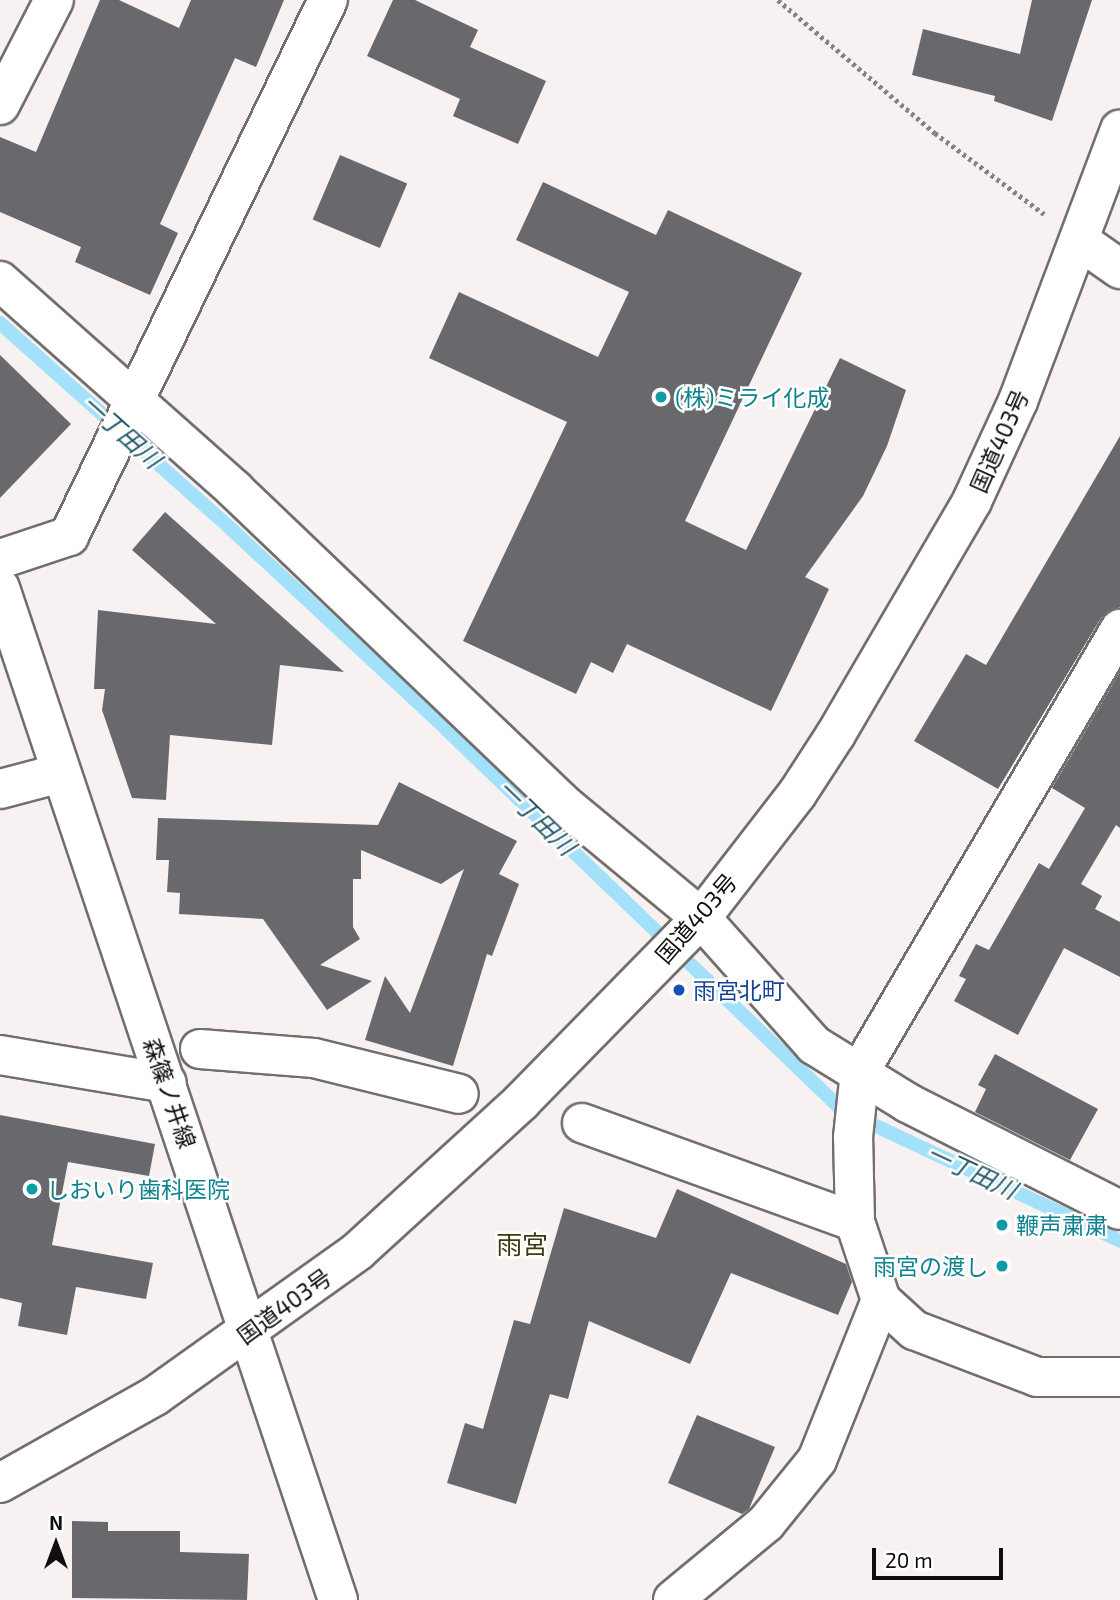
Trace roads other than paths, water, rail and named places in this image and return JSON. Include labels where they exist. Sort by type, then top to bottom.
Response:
[{"type":"main road","points":[[0,106],[54,0]]},
{"type":"main road","points":[[0,559],[69,536],[113,450],[328,0]]},
{"type":"main road","name":"国道403号","points":[[0,1483],[155,1396],[250,1332],[358,1251],[522,1101],[694,926],[797,794],[917,602],[972,501],[1012,414],[1080,241],[1120,129]]},
{"type":"main road","points":[[1080,241],[1120,269]]},
{"type":"main road","points":[[0,281],[132,408],[235,490],[694,926],[814,1045],[857,1103]]},
{"type":"main road","name":"森篠ノ井線","points":[[0,587],[338,1600]]},
{"type":"main road","points":[[1120,629],[857,1103],[855,1222],[881,1300],[914,1330],[1037,1377],[1120,1377]]},
{"type":"main road","points":[[0,789],[61,773]]},
{"type":"main road","points":[[200,1049],[314,1058],[459,1094]]},
{"type":"main road","points":[[0,1055],[167,1083]]},
{"type":"main road","points":[[857,1103],[908,1103],[1120,1210]]},
{"type":"main road","points":[[582,1123],[855,1222]]},
{"type":"main road","points":[[673,1600],[793,1494],[817,1460],[881,1300]]},
{"type":"waterway","name":"一丁田川","points":[[0,323],[230,528],[447,730],[842,1110],[1120,1241]]},
{"type":"place","name":"(株)ミライ化成","points":[[661,397]]},
{"type":"place","name":"雨宮北町","points":[[679,990]]},
{"type":"place","name":"しおいり歯科医院","points":[[32,1189]]},
{"type":"place","name":"鞭声粛粛","points":[[1002,1225]]},
{"type":"place","name":"雨宮の渡し","points":[[1002,1266]]},
{"type":"district","name":"雨宮","points":[[522,1244]]}]
